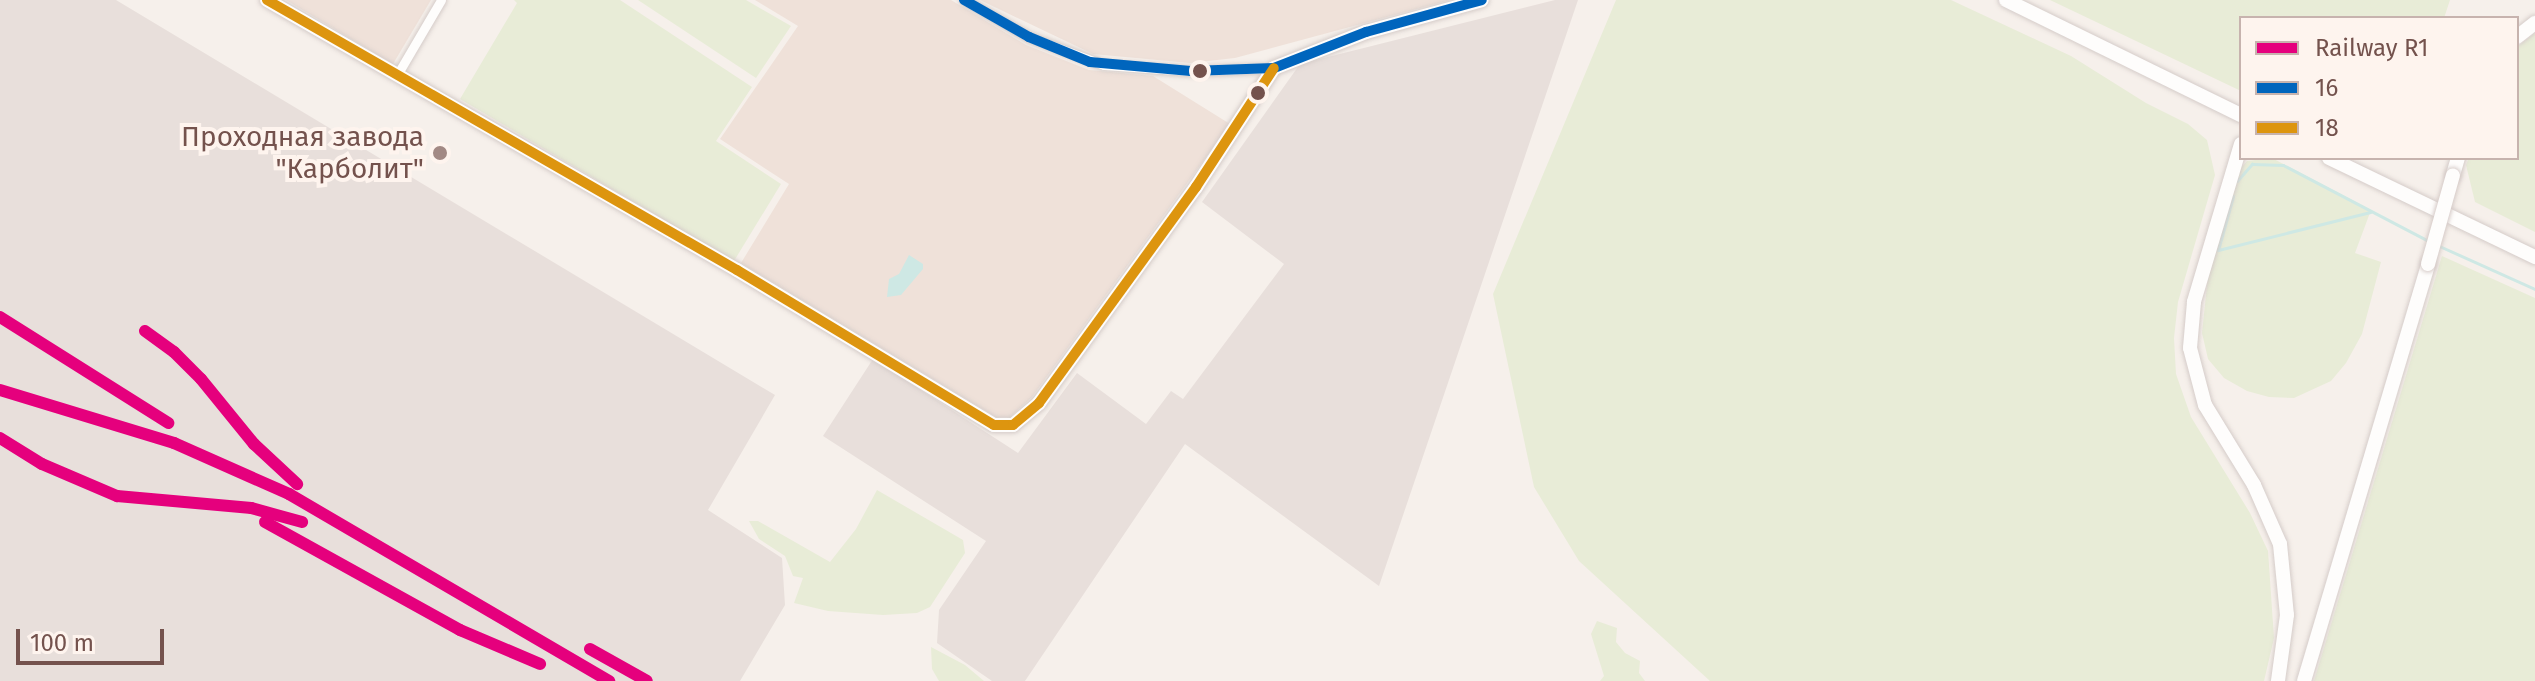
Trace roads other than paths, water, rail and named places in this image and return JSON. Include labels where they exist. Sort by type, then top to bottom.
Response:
[{"type":"main road","points":[[267,0],[737,270],[994,425],[1013,425],[1039,403],[1196,187],[1274,68],[1366,32],[1479,0]]},
{"type":"main road","points":[[2006,0],[2239,114]]},
{"type":"main road","points":[[2519,35],[2535,23]]},
{"type":"main road","points":[[2239,151],[2194,302],[2190,348],[2205,405],[2254,485],[2280,544],[2287,615],[2278,681]]},
{"type":"main road","points":[[2333,160],[2535,257]]},
{"type":"main road","points":[[2304,681],[2457,160]]},
{"type":"street","points":[[397,75],[441,0]]},
{"type":"street","points":[[964,0],[1029,37],[1104,65],[1191,71],[1274,68]]},
{"type":"water","points":[[909,255],[923,264],[923,269],[901,295],[887,297],[889,279],[899,274]]},
{"type":"waterway","points":[[2237,181],[2252,164],[2283,165],[2430,242]]},
{"type":"waterway","points":[[2233,196],[2218,250],[2370,212]]},
{"type":"waterway","points":[[2437,245],[2535,289]]},
{"type":"rail line","name":"R1","points":[[0,317],[168,423]]},
{"type":"rail line","name":"R1","points":[[145,331],[174,352],[201,379],[254,444],[297,484]]},
{"type":"rail line","name":"R1","points":[[0,390],[174,443],[289,494],[609,681]]},
{"type":"rail line","name":"R1","points":[[0,438],[42,464],[117,496],[251,508],[302,522]]},
{"type":"rail line","name":"R1","points":[[265,522],[460,630],[540,664]]},
{"type":"rail line","name":"R1","points":[[590,649],[647,681]]},
{"type":"place","name":"Проходная завода \"Карболит\"","points":[[440,153]]}]
